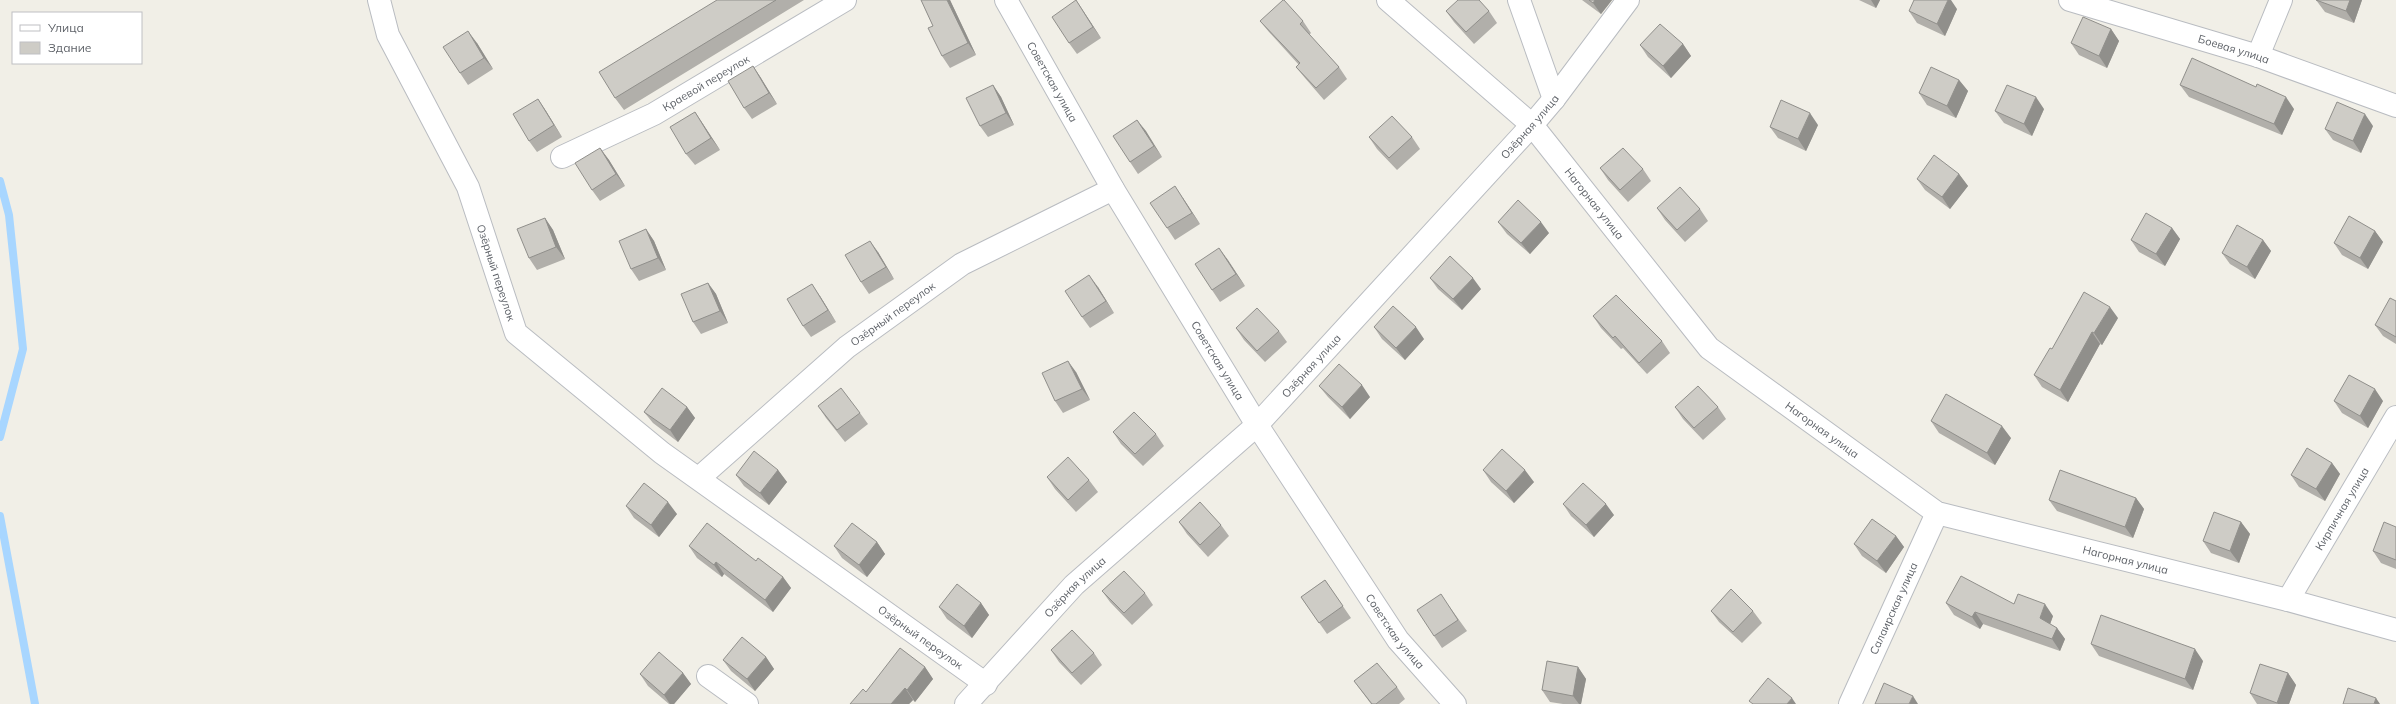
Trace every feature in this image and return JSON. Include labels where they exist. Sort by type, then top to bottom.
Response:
[{"type":"street","name":"Озёрный переулок","points":[[379,0],[388,35],[468,187],[516,333],[662,453],[986,684]]},
{"type":"street","name":"Краевой переулок","points":[[562,157],[654,114],[845,0]]},
{"type":"street","name":"Советская улица","points":[[1006,0],[1113,189],[1257,425],[1398,640],[1455,704]]},
{"type":"street","name":"Нагорная улица","points":[[1388,0],[1532,125],[1709,348],[1937,513],[2288,600],[2396,630]]},
{"type":"street","points":[[1519,0],[1554,99]]},
{"type":"street","name":"Озёрная улица","points":[[966,704],[986,684],[1074,585],[1257,425],[1532,125],[1554,99],[1628,0]]},
{"type":"street","name":"Боевая улица","points":[[2070,0],[2258,56],[2396,106]]},
{"type":"street","points":[[2258,56],[2281,0]]},
{"type":"street","name":"Озёрный переулок","points":[[699,478],[847,347],[962,264],[1113,189]]},
{"type":"street","name":"Кирпичная улица","points":[[2288,600],[2396,417]]},
{"type":"street","name":"Салаирская улица","points":[[1850,704],[1937,513]]},
{"type":"street","points":[[708,676],[747,704]]},
{"type":"building","points":[[717,0],[776,0],[615,98],[599,72]]},
{"type":"building","points":[[921,0],[947,0],[968,43],[942,56],[928,28],[933,26]]},
{"type":"building","points":[[1076,0],[1093,27],[1069,43],[1052,17]]},
{"type":"building","points":[[1283,0],[1303,21],[1300,24],[1339,67],[1316,88],[1296,67],[1300,63],[1260,21]]},
{"type":"building","points":[[1458,0],[1479,0],[1489,11],[1466,32],[1446,11]]},
{"type":"building","points":[[1914,0],[1948,0],[1937,24],[1909,11]]},
{"type":"building","points":[[2316,0],[2350,0],[2346,11]]},
{"type":"building","points":[[2083,17],[2111,29],[2099,56],[2071,43]]},
{"type":"building","points":[[1660,24],[1683,44],[1663,66],[1640,45]]},
{"type":"building","points":[[468,31],[484,58],[460,73],[443,47]]},
{"type":"building","points":[[2192,58],[2256,87],[2257,84],[2286,97],[2274,124],[2180,85]]},
{"type":"building","points":[[753,66],[769,93],[744,108],[728,81]]},
{"type":"building","points":[[1931,67],[1959,80],[1947,106],[1919,93]]},
{"type":"building","points":[[993,85],[1006,113],[980,126],[966,98]]},
{"type":"building","points":[[2007,85],[2036,97],[2024,124],[1995,111]]},
{"type":"building","points":[[538,99],[554,125],[529,141],[513,114]]},
{"type":"building","points":[[1781,100],[1810,113],[1798,139],[1770,127]]},
{"type":"building","points":[[2337,102],[2365,114],[2353,141],[2325,129]]},
{"type":"building","points":[[695,112],[711,138],[686,154],[670,127]]},
{"type":"building","points":[[1392,116],[1412,137],[1389,158],[1369,137]]},
{"type":"building","points":[[1137,120],[1154,146],[1130,162],[1113,136]]},
{"type":"building","points":[[600,148],[616,174],[592,190],[575,163]]},
{"type":"building","points":[[1623,148],[1643,169],[1620,190],[1600,168]]},
{"type":"building","points":[[1934,155],[1959,174],[1942,197],[1917,179]]},
{"type":"building","points":[[1175,186],[1192,213],[1167,228],[1150,203]]},
{"type":"building","points":[[1680,187],[1700,209],[1677,230],[1657,208]]},
{"type":"building","points":[[1518,200],[1541,222],[1521,243],[1498,222]]},
{"type":"building","points":[[2146,213],[2172,228],[2156,254],[2131,240]]},
{"type":"building","points":[[2349,216],[2375,231],[2360,258],[2334,243]]},
{"type":"building","points":[[545,218],[556,247],[529,258],[517,229]]},
{"type":"building","points":[[2237,225],[2263,240],[2247,267],[2222,253]]},
{"type":"building","points":[[646,229],[658,258],[631,269],[619,241]]},
{"type":"building","points":[[870,241],[886,267],[861,282],[845,255]]},
{"type":"building","points":[[1219,248],[1236,274],[1212,290],[1195,264]]},
{"type":"building","points":[[1450,256],[1473,278],[1453,299],[1430,278]]},
{"type":"building","points":[[1089,275],[1106,301],[1082,317],[1065,291]]},
{"type":"building","points":[[708,283],[720,311],[693,322],[681,294]]},
{"type":"building","points":[[812,284],[828,310],[803,326],[787,299]]},
{"type":"building","points":[[2084,292],[2110,307],[2094,333],[2092,332],[2060,390],[2034,375],[2050,348],[2052,349]]},
{"type":"building","points":[[1616,295],[1662,341],[1639,363],[1615,336],[1613,338],[1593,316]]},
{"type":"building","points":[[2390,298],[2396,301],[2396,337],[2375,325]]},
{"type":"building","points":[[1393,306],[1416,327],[1396,348],[1374,327]]},
{"type":"building","points":[[1257,308],[1279,331],[1257,351],[1236,328]]},
{"type":"building","points":[[1068,361],[1082,389],[1055,401],[1042,373]]},
{"type":"building","points":[[1339,364],[1362,385],[1342,407],[1319,386]]},
{"type":"building","points":[[2349,375],[2375,389],[2360,416],[2334,401]]},
{"type":"building","points":[[1698,386],[1718,407],[1694,428],[1675,407]]},
{"type":"building","points":[[662,388],[687,407],[670,430],[644,412]]},
{"type":"building","points":[[841,388],[860,413],[837,430],[818,406]]},
{"type":"building","points":[[1946,394],[2002,426],[1987,453],[1931,421]]},
{"type":"building","points":[[1134,412],[1156,434],[1135,454],[1113,432]]},
{"type":"building","points":[[2307,448],[2332,463],[2316,489],[2291,475]]},
{"type":"building","points":[[1502,449],[1525,470],[1506,491],[1483,470]]},
{"type":"building","points":[[754,451],[778,470],[760,493],[736,475]]},
{"type":"building","points":[[1068,457],[1089,480],[1068,500],[1047,477]]},
{"type":"building","points":[[2060,470],[2136,498],[2125,527],[2049,500]]},
{"type":"building","points":[[644,483],[668,502],[651,525],[626,506]]},
{"type":"building","points":[[1583,483],[1606,504],[1586,525],[1563,504]]},
{"type":"building","points":[[1200,502],[1221,525],[1200,545],[1179,522]]},
{"type":"building","points":[[2214,512],[2241,522],[2230,551],[2203,541]]},
{"type":"building","points":[[1872,519],[1896,536],[1877,561],[1854,544]]},
{"type":"building","points":[[2384,522],[2396,527],[2396,560],[2373,551]]},
{"type":"building","points":[[707,523],[756,561],[758,558],[783,577],[765,600],[716,562],[714,565],[689,546]]},
{"type":"building","points":[[852,523],[877,542],[859,565],[834,546]]},
{"type":"building","points":[[1124,571],[1145,593],[1124,613],[1102,591]]},
{"type":"building","points":[[1961,576],[2014,604],[2018,594],[2045,604],[2040,618],[2057,628],[2052,639],[1975,612],[1972,617],[1946,603]]},
{"type":"building","points":[[1325,580],[1343,606],[1319,623],[1301,597]]},
{"type":"building","points":[[957,584],[981,603],[964,626],[939,607]]},
{"type":"building","points":[[1731,589],[1753,611],[1733,632],[1711,611]]},
{"type":"building","points":[[1441,594],[1458,620],[1434,636],[1417,610]]},
{"type":"building","points":[[2101,615],[2195,649],[2185,679],[2091,644]]},
{"type":"building","points":[[1072,630],[1094,653],[1072,673],[1051,650]]},
{"type":"building","points":[[742,637],[766,657],[747,679],[723,660]]},
{"type":"building","points":[[900,648],[925,667],[907,690],[905,688],[891,704],[850,704],[863,689],[866,692]]},
{"type":"building","points":[[659,652],[683,673],[664,695],[640,674]]},
{"type":"building","points":[[1547,661],[1578,667],[1573,696],[1542,690]]},
{"type":"building","points":[[1377,663],[1397,687],[1376,704],[1372,704],[1354,681]]},
{"type":"building","points":[[2260,664],[2288,673],[2277,703],[2250,693]]},
{"type":"building","points":[[1768,678],[1792,698],[1787,704],[1753,704],[1749,701]]},
{"type":"building","points":[[1884,683],[1913,696],[1909,704],[1875,704]]},
{"type":"building","points":[[2348,688],[2376,698],[2374,704],[2343,704]]},
{"type":"waterway","points":[[0,181],[9,215],[23,349],[0,437]]},
{"type":"waterway","points":[[0,516],[35,704]]}]
